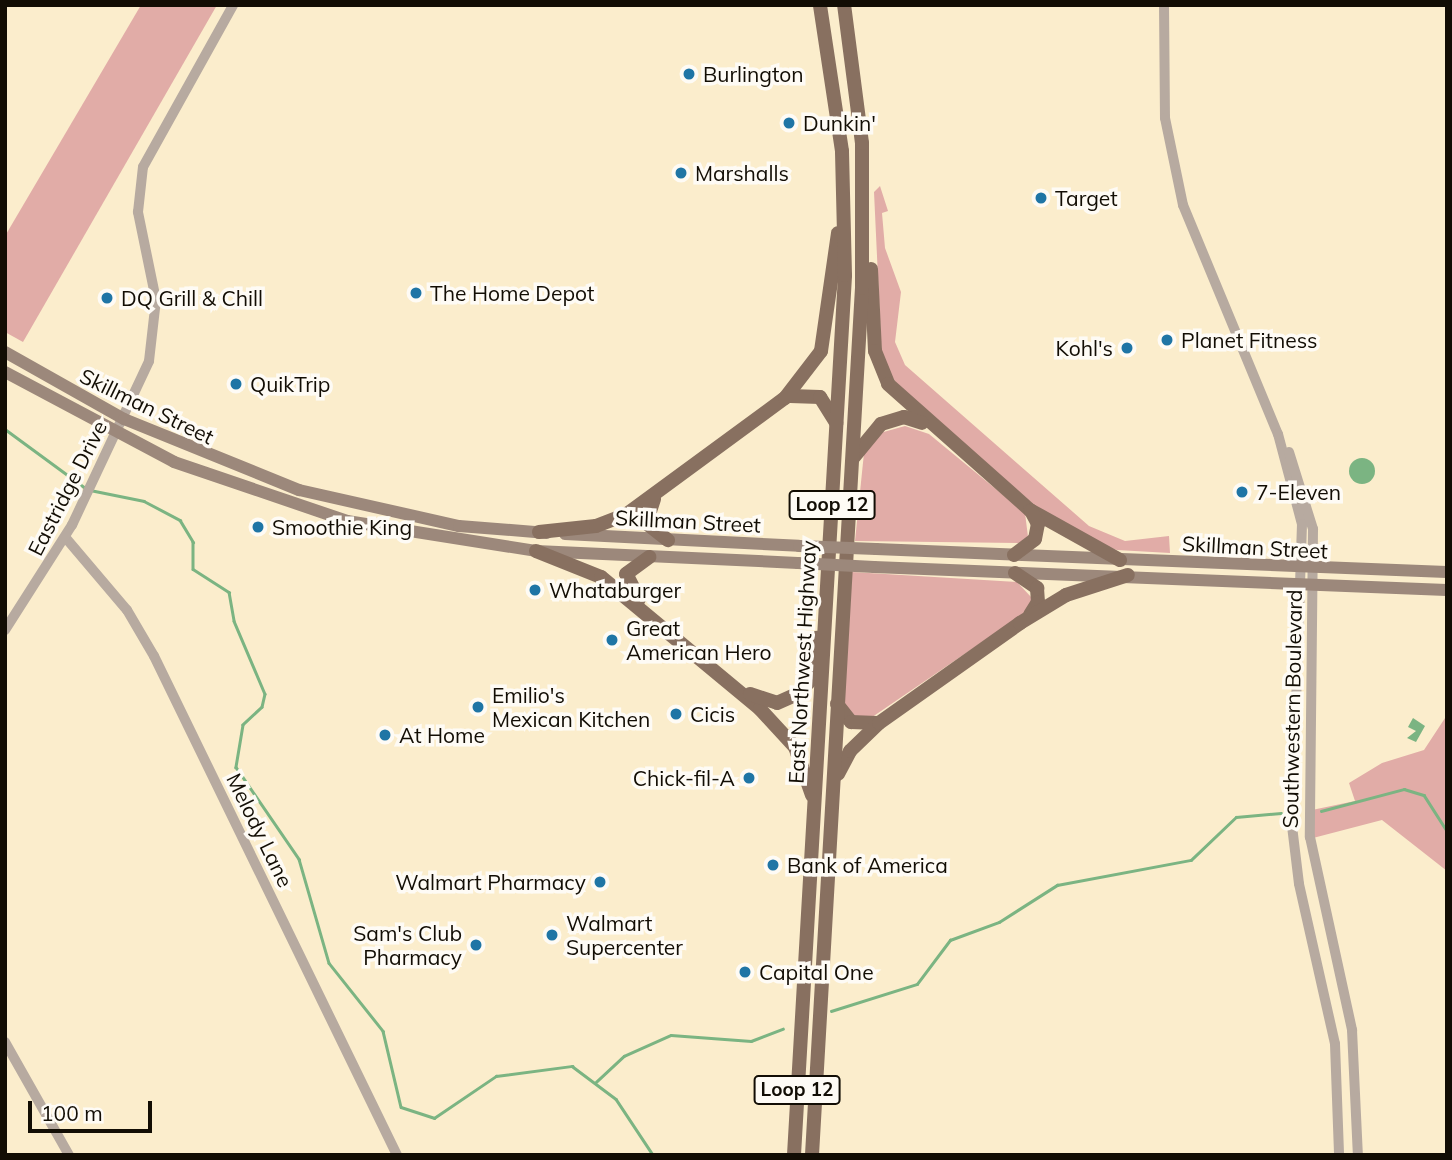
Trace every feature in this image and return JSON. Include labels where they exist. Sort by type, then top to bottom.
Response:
[{"type":"main road","name":"East Northwest Highway","points":[[794,1155],[837,424],[845,208],[820,5]]},
{"type":"main road","name":"East Northwest Highway","points":[[812,1155],[864,220],[863,177],[844,5]]},
{"type":"main road","points":[[843,178],[863,177]]},
{"type":"main road","points":[[539,532],[603,524],[657,495],[785,398],[821,351],[845,208]]},
{"type":"main road","points":[[864,220],[879,368],[900,398],[1030,510],[1120,560]]},
{"type":"main road","name":"Skillman Street","points":[[5,352],[124,419],[299,490],[449,524],[668,540],[1179,562],[1447,590]]},
{"type":"main road","name":"Skillman Street","points":[[5,372],[116,435],[294,506],[418,537],[536,551],[1015,573],[1181,578],[1447,572]]},
{"type":"main road","points":[[785,398],[814,393],[837,424]]},
{"type":"main road","points":[[850,462],[866,437],[891,419],[914,418],[939,433]]},
{"type":"main road","points":[[294,506],[299,490]]},
{"type":"main road","points":[[657,495],[646,523],[668,540]]},
{"type":"main road","points":[[1014,555],[1037,534],[1030,510]]},
{"type":"main road","points":[[536,551],[601,577],[760,709],[795,747],[814,803]]},
{"type":"main road","points":[[649,557],[628,571],[629,588],[761,699],[789,699],[809,681],[825,613]]},
{"type":"main road","points":[[1179,562],[1181,578]]},
{"type":"main road","points":[[834,784],[845,758],[878,723],[1035,611],[1039,595],[1032,581],[1015,573]]},
{"type":"main road","points":[[1020,623],[1066,595],[1128,575]]},
{"type":"main road","points":[[837,704],[858,726],[878,723]]},
{"type":"main road","points":[[807,929],[817,938],[822,980]]},
{"type":"street","name":"Eastridge Drive","points":[[5,631],[72,525],[146,370],[155,330],[156,300],[138,212],[143,167],[233,5]]},
{"type":"street","name":"Southwestern Boulevard","points":[[1164,5],[1165,118],[1183,205],[1278,434],[1308,499],[1307,736],[1311,851],[1352,1030],[1358,1155]]},
{"type":"street","name":"Melody Lane","points":[[65,537],[127,610],[154,656],[397,1155]]},
{"type":"street","name":"Southwestern Boulevard","points":[[1307,577],[1293,735],[1295,853],[1335,1044],[1339,1155]]},
{"type":"street","points":[[1293,735],[1307,736]]},
{"type":"street","points":[[1295,853],[1311,851]]},
{"type":"street","points":[[5,1042],[69,1155]]},
{"type":"shaded area","points":[[141,5],[217,5],[23,342],[5,332],[5,236]]},
{"type":"shaded area","points":[[880,186],[888,211],[882,213],[885,248],[901,292],[895,342],[905,365],[1089,526],[1125,541],[1169,536],[1170,553],[1117,550],[1071,535],[912,405],[882,363],[874,192]]},
{"type":"shaded area","points":[[905,426],[929,434],[1025,513],[1028,537],[1019,543],[855,541],[864,453],[880,433]]},
{"type":"shaded area","points":[[1362,458],[1371,462],[1375,471],[1371,480],[1362,484],[1353,480],[1349,471],[1353,462]]},
{"type":"shaded area","points":[[852,572],[1017,582],[1032,598],[1029,610],[862,724],[844,704]]},
{"type":"shaded area","points":[[1447,715],[1447,871],[1382,820],[1313,838],[1312,810],[1355,801],[1349,783],[1382,763],[1424,750]]},
{"type":"shaded area","points":[[1413,718],[1425,726],[1416,742],[1407,738],[1416,731],[1408,727]]},
{"type":"waterway","points":[[5,429],[84,487]]},
{"type":"waterway","points":[[90,490],[144,501],[180,520],[193,542],[193,569],[229,592],[234,621],[265,694],[262,707],[243,725],[236,767],[299,859],[329,963],[383,1031],[401,1107],[434,1118],[496,1076],[572,1066],[616,1099],[653,1155]]},
{"type":"waterway","points":[[1321,811],[1404,789],[1424,795],[1447,831]]},
{"type":"waterway","points":[[831,1011],[917,984],[950,940],[999,922],[1057,885],[1191,860],[1236,817],[1281,813]]},
{"type":"waterway","points":[[596,1082],[624,1056],[671,1035],[751,1041],[783,1029]]},
{"type":"place","name":"Burlington","points":[[689,74]]},
{"type":"place","name":"Dunkin'","points":[[789,123]]},
{"type":"place","name":"Marshalls","points":[[681,173]]},
{"type":"place","name":"Target","points":[[1041,198]]},
{"type":"place","name":"The Home Depot","points":[[416,293]]},
{"type":"place","name":"DQ Grill & Chill","points":[[107,298]]},
{"type":"place","name":"Planet Fitness","points":[[1167,340]]},
{"type":"place","name":"Kohl's","points":[[1127,348]]},
{"type":"place","name":"QuikTrip","points":[[236,384]]},
{"type":"place","name":"7-Eleven","points":[[1242,492]]},
{"type":"place","name":"Smoothie King","points":[[258,527]]},
{"type":"place","name":"Whataburger","points":[[535,590]]},
{"type":"place","name":"Great American Hero","points":[[612,640]]},
{"type":"place","name":"Emilio's Mexican Kitchen","points":[[478,707]]},
{"type":"place","name":"Cicis","points":[[676,714]]},
{"type":"place","name":"At Home","points":[[385,735]]},
{"type":"place","name":"Chick-fil-A","points":[[749,778]]},
{"type":"place","name":"Bank of America","points":[[773,865]]},
{"type":"place","name":"Walmart Pharmacy","points":[[600,882]]},
{"type":"place","name":"Walmart Supercenter","points":[[552,935]]},
{"type":"place","name":"Sam's Club Pharmacy","points":[[476,945]]},
{"type":"place","name":"Capital One","points":[[745,972]]}]
